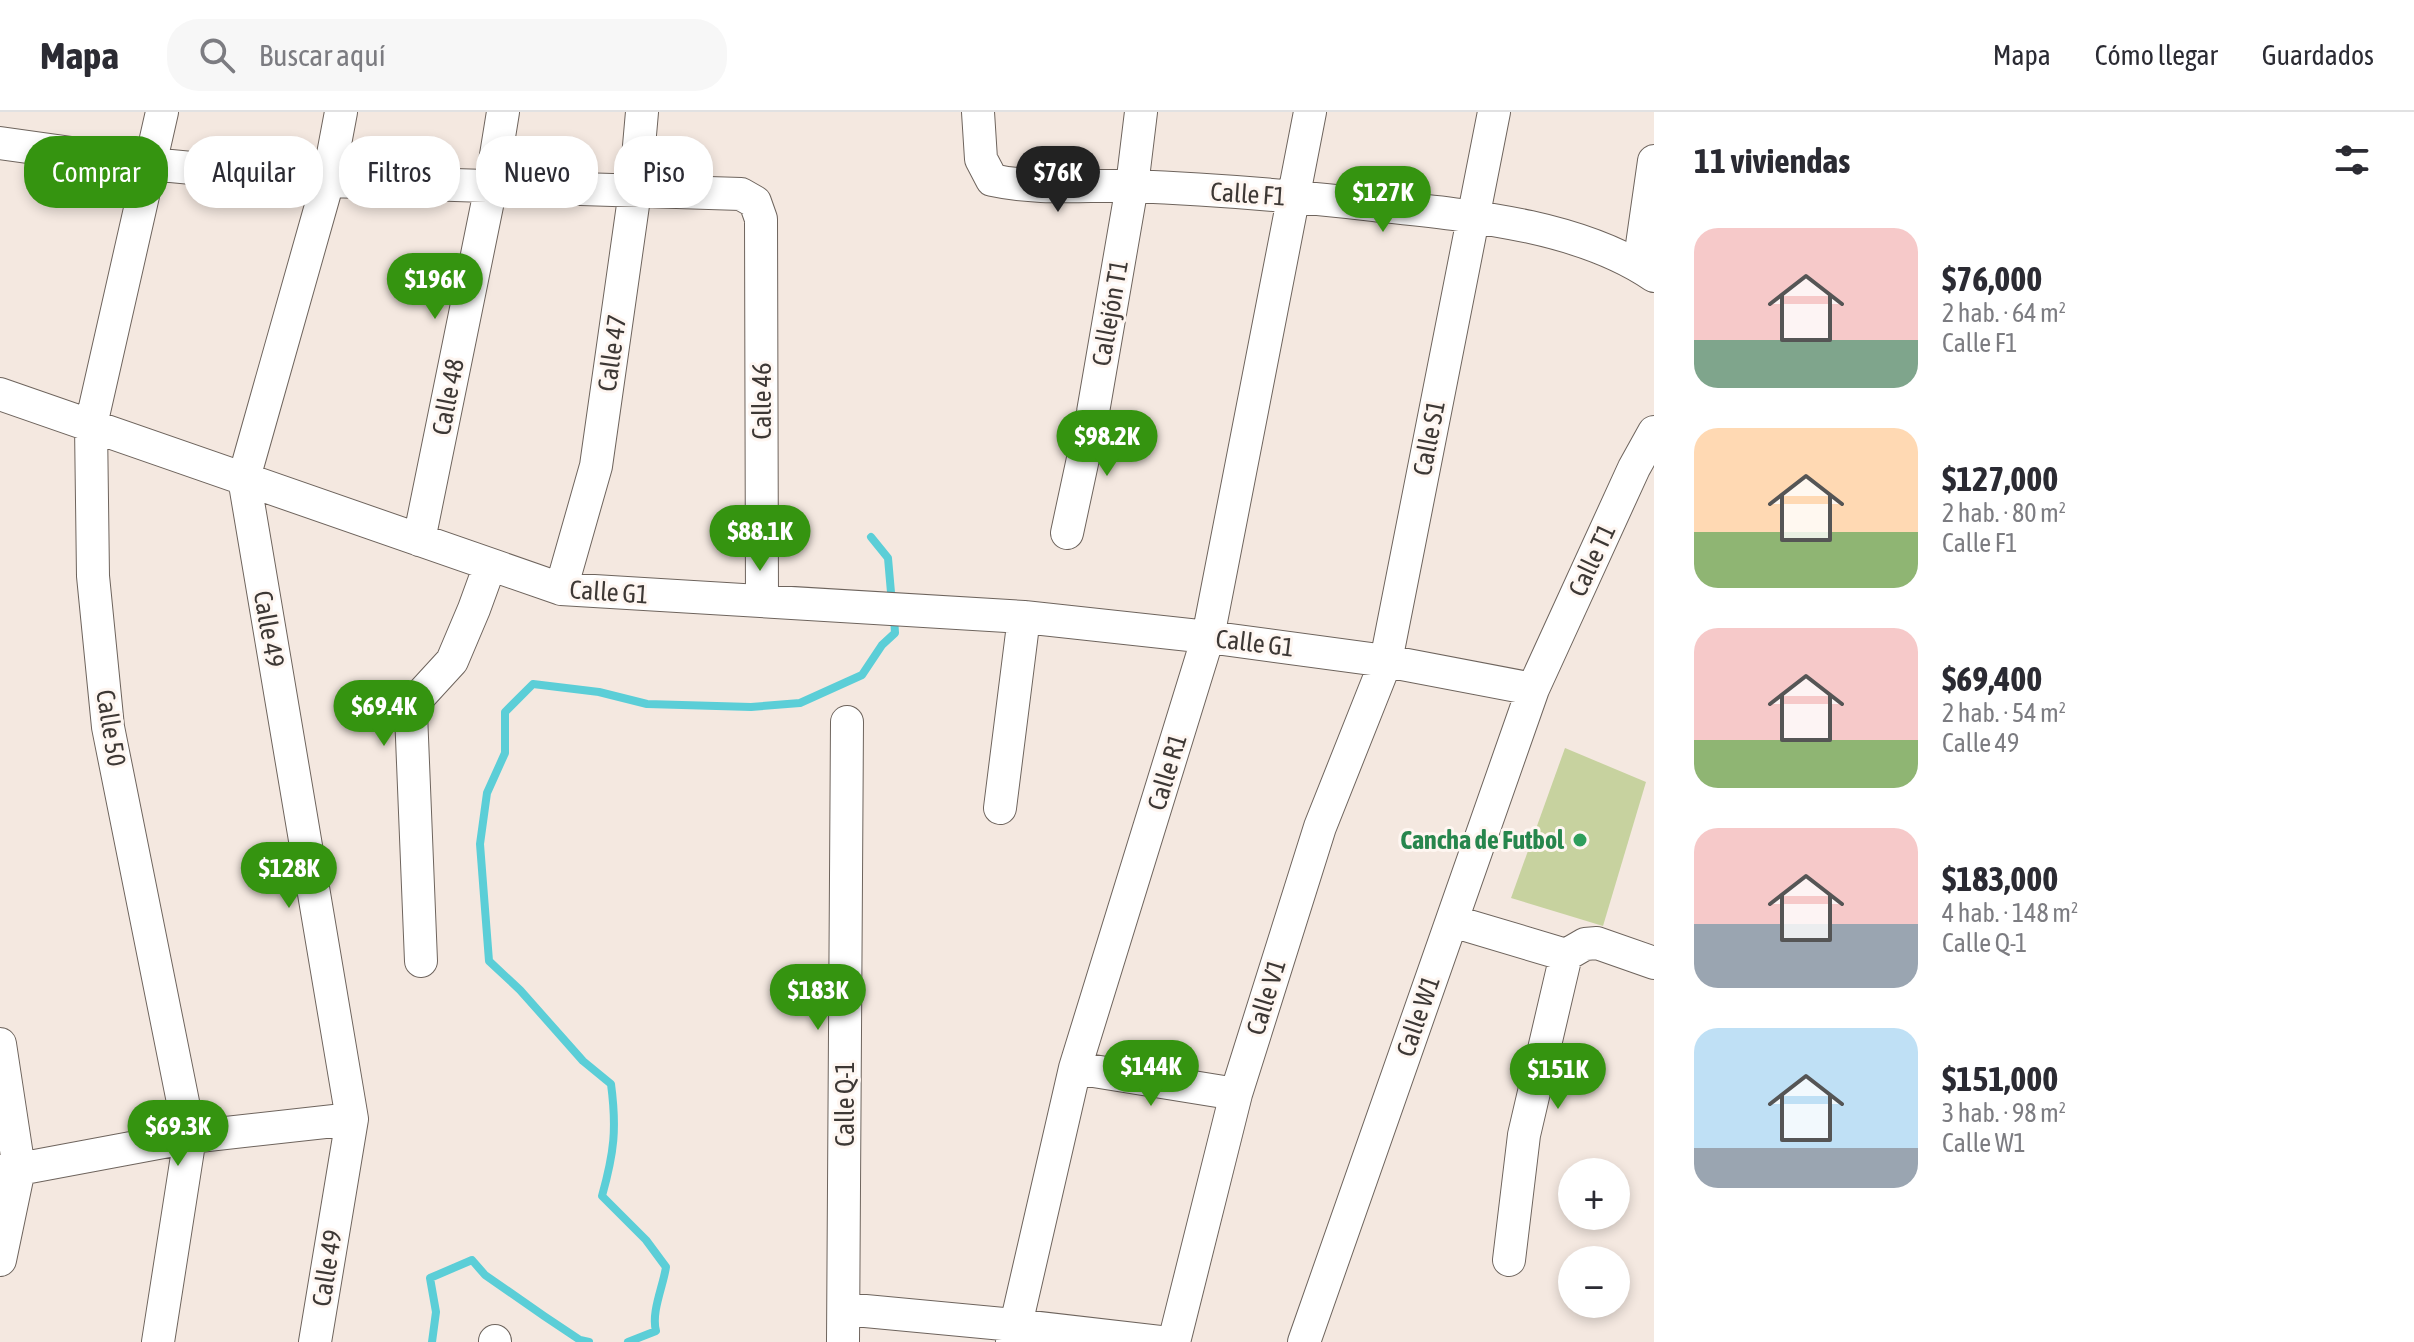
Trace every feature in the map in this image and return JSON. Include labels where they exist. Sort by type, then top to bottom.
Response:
[{"type":"street","name":"Calle 50","points":[[156,136],[162,112]]},
{"type":"street","name":"Calle 49","points":[[315,1342],[352,1119],[244,478],[328,181],[341,112]]},
{"type":"street","name":"Calle 48","points":[[499,136],[503,112]]},
{"type":"street","name":"Calle 47","points":[[640,136],[642,112]]},
{"type":"street","name":"Calle F1","points":[[978,112],[981,159],[992,180],[1017,185],[1132,186],[1293,196],[1472,216],[1570,237],[1647,271]]},
{"type":"street","name":"Callejón T1","points":[[1067,533],[1093,412],[1132,186],[1141,112]]},
{"type":"street","name":"Calle R1","points":[[1013,1333],[1075,1068],[1208,637],[1310,112]]},
{"type":"street","name":"Calle S1","points":[[1386,661],[1494,112]]},
{"type":"street","points":[[0,143],[24,146]]},
{"type":"street","points":[[1647,271],[1654,161]]},
{"type":"street","points":[[168,166],[328,181],[476,186]]},
{"type":"street","name":"Calle 46","points":[[713,193],[741,194],[755,202],[761,219],[762,601]]},
{"type":"street","name":"Calle 50","points":[[140,208],[91,425],[93,576],[108,727],[190,1137],[158,1342]]},
{"type":"street","name":"Calle 48","points":[[419,540],[487,208]]},
{"type":"street","name":"Calle 47","points":[[561,589],[596,466],[633,208]]},
{"type":"street","name":"Calle G1","points":[[0,394],[561,589],[1024,617],[1386,661],[1533,689]]},
{"type":"street","name":"Calle T1","points":[[1533,689],[1644,471],[1654,432]]},
{"type":"street","points":[[421,961],[411,713],[419,697],[452,661],[490,565]]},
{"type":"street","points":[[1000,808],[1024,617]]},
{"type":"street","name":"Calle V1","points":[[1174,1342],[1236,1094],[1320,827],[1386,661]]},
{"type":"street","name":"Calle W1","points":[[1304,1342],[1533,689]]},
{"type":"street","name":"Calle Q-1","points":[[843,1342],[847,722]]},
{"type":"street","points":[[1452,921],[1566,955],[1585,944],[1597,943],[1654,963]]},
{"type":"street","points":[[1509,1260],[1524,1135],[1566,955]]},
{"type":"street","points":[[0,1044],[9,1170],[0,1260]]},
{"type":"street","points":[[1075,1068],[1236,1094]]},
{"type":"street","points":[[9,1170],[190,1137],[352,1119]]},
{"type":"street","points":[[844,1309],[1013,1333],[1160,1342]]},
{"type":"green space","name":"Cancha de Futbol","points":[[1565,748],[1646,782],[1603,926],[1511,898]]},
{"type":"waterway","points":[[871,537],[888,558],[892,604]]},
{"type":"waterway","points":[[628,1342],[656,1331],[656,1308],[666,1267],[646,1240],[602,1196],[613,1141],[611,1084],[583,1061],[520,990],[489,961],[480,844],[487,793],[505,753],[505,712],[533,684],[599,692],[647,704],[751,707],[800,703],[862,675],[882,645],[895,633],[894,617]]},
{"type":"waterway","points":[[432,1342],[436,1312],[430,1278],[472,1260],[485,1275],[580,1340],[589,1342]]},
{"type":"place","name":"Cancha de Futbol","points":[[1580,840]]}]
